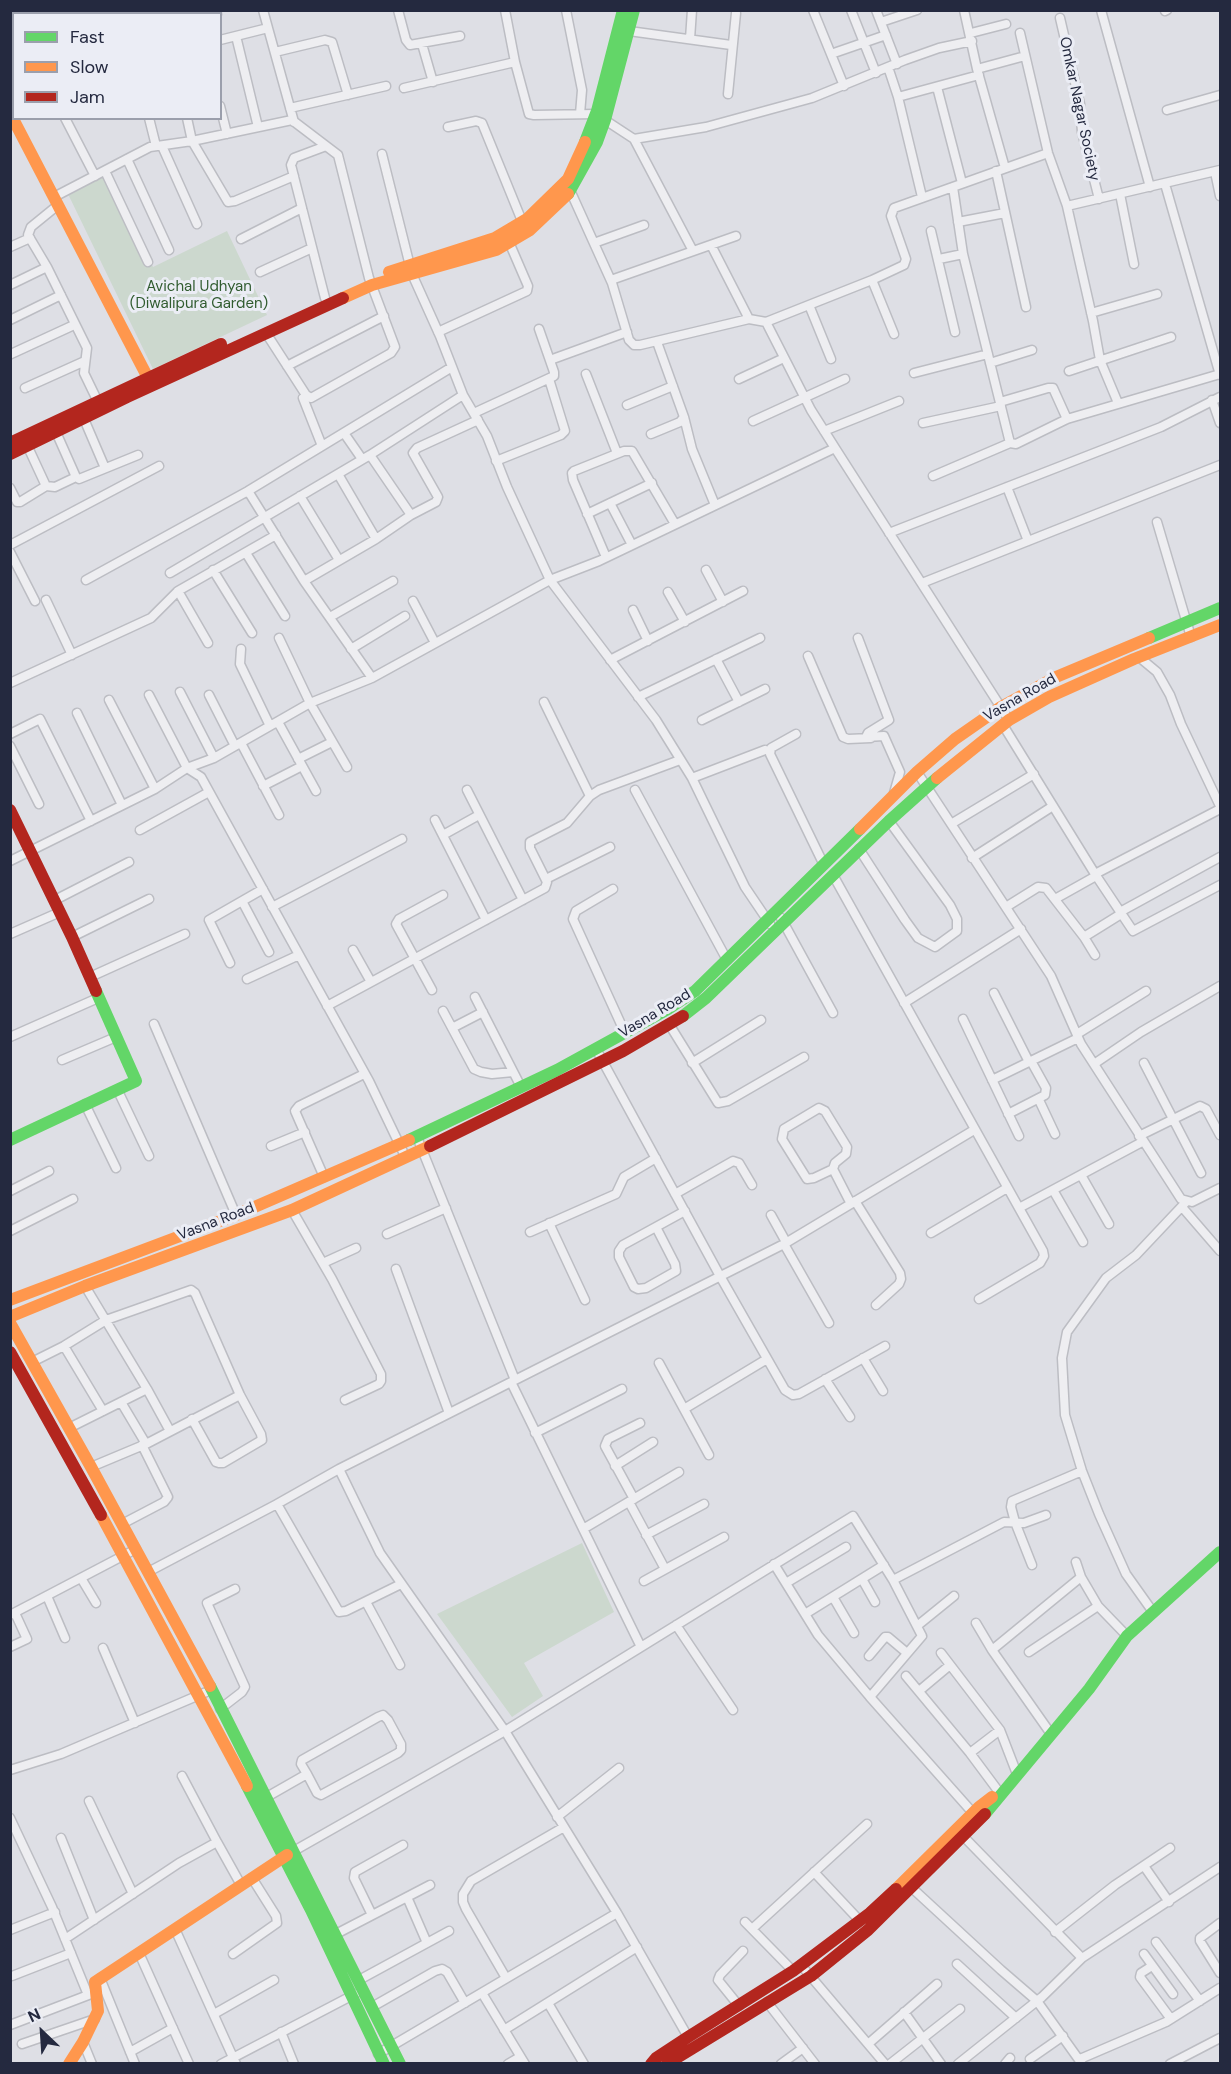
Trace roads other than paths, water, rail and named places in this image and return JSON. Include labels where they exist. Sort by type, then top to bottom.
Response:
[{"type":"street","points":[[263,10],[294,122]]},
{"type":"street","points":[[398,10],[407,43],[410,45],[460,36]]},
{"type":"street","points":[[505,10],[515,62],[529,114],[580,114],[600,117],[634,139],[693,251]]},
{"type":"street","points":[[566,10],[582,90],[580,114]]},
{"type":"street","points":[[411,269],[451,264],[496,250],[509,243],[568,187],[597,142],[600,117],[623,10]]},
{"type":"street","points":[[600,117],[634,10]]},
{"type":"street","points":[[690,39],[692,10]]},
{"type":"street","points":[[813,10],[844,86]]},
{"type":"street","points":[[851,10],[876,73]]},
{"type":"street","points":[[876,10],[897,63]]},
{"type":"street","points":[[880,22],[917,10]]},
{"type":"street","points":[[964,10],[978,72],[1005,168]]},
{"type":"street","points":[[1101,10],[1150,187]]},
{"type":"street","points":[[728,94],[731,45],[736,14]]},
{"type":"street","name":"Omkar Nagar Society","points":[[1060,18],[1080,104],[1082,132],[1099,199]]},
{"type":"street","points":[[634,139],[706,127],[813,98],[897,63],[1006,24]]},
{"type":"street","points":[[222,40],[268,28]]},
{"type":"street","points":[[629,31],[731,45]]},
{"type":"street","points":[[1020,33],[1048,153],[1066,206],[1100,360],[1118,403]]},
{"type":"street","points":[[831,54],[886,34]]},
{"type":"street","points":[[236,36],[258,127]]},
{"type":"street","points":[[275,52],[325,40],[332,42],[348,95]]},
{"type":"street","points":[[422,44],[433,82]]},
{"type":"street","points":[[898,97],[937,87],[1026,56]]},
{"type":"street","points":[[404,88],[515,62]]},
{"type":"street","points":[[888,67],[898,97],[922,197]]},
{"type":"street","points":[[290,108],[386,86]]},
{"type":"street","points":[[937,87],[957,185],[958,222],[963,254],[1010,443]]},
{"type":"street","points":[[1167,110],[1221,95]]},
{"type":"street","points":[[222,114],[227,134]]},
{"type":"street","points":[[14,120],[148,378]]},
{"type":"street","points":[[66,120],[95,176]]},
{"type":"street","points":[[150,120],[159,146],[197,224]]},
{"type":"street","points":[[187,120],[192,141],[228,202],[294,176]]},
{"type":"street","points":[[100,406],[84,373],[87,348],[28,231],[56,201],[95,176],[150,147],[192,141],[292,120],[338,155],[371,282],[395,344],[394,350],[314,397],[306,395],[266,333]]},
{"type":"street","points":[[448,127],[476,121],[482,123],[524,227]]},
{"type":"street","points":[[325,298],[291,165],[294,158],[326,146]]},
{"type":"street","points":[[568,187],[610,280],[629,340],[634,345],[657,342],[749,320],[766,322],[872,280],[906,263],[891,211],[922,197],[1048,153]]},
{"type":"street","points":[[382,154],[411,269],[463,395],[487,436],[550,580],[656,720],[692,778],[744,887],[771,914],[833,1012]]},
{"type":"street","points":[[127,159],[170,250]]},
{"type":"street","points":[[105,171],[148,262]]},
{"type":"street","points":[[996,171],[1026,307]]},
{"type":"street","points":[[1066,206],[1218,171],[1221,196]]},
{"type":"street","points":[[933,476],[1010,443],[1016,444],[1067,419],[1220,375],[1164,183]]},
{"type":"street","points":[[1120,194],[1134,264]]},
{"type":"street","points":[[241,239],[302,208]]},
{"type":"street","points":[[958,222],[1005,213]]},
{"type":"street","points":[[594,243],[644,225]]},
{"type":"street","points":[[10,454],[84,418],[148,378],[325,298],[524,227]]},
{"type":"street","points":[[930,231],[939,259],[955,332]]},
{"type":"street","points":[[610,280],[736,236]]},
{"type":"street","points":[[10,247],[30,238]]},
{"type":"street","points":[[438,332],[527,291],[528,286],[509,243]]},
{"type":"street","points":[[711,245],[749,320]]},
{"type":"street","points":[[260,272],[312,248]]},
{"type":"street","points":[[939,259],[963,254]]},
{"type":"street","points":[[10,285],[47,267]]},
{"type":"street","points":[[872,280],[894,334]]},
{"type":"street","points":[[10,443],[266,333],[371,282]]},
{"type":"street","points":[[1091,313],[1157,294]]},
{"type":"street","points":[[10,320],[61,295]]},
{"type":"street","points":[[808,306],[831,359]]},
{"type":"street","points":[[287,366],[384,316]]},
{"type":"street","points":[[766,322],[804,398],[1001,707],[1006,723],[1034,774],[1131,930],[1136,931],[1221,885]]},
{"type":"street","points":[[11,354],[74,324]]},
{"type":"street","points":[[304,581],[436,502],[438,497],[414,455],[415,451],[555,374],[539,329]]},
{"type":"street","points":[[550,360],[627,332]]},
{"type":"street","points":[[1069,371],[1171,337]]},
{"type":"street","points":[[657,342],[684,417],[692,449],[714,505]]},
{"type":"street","points":[[914,373],[1032,350]]},
{"type":"street","points":[[739,379],[784,358]]},
{"type":"street","points":[[25,388],[85,361]]},
{"type":"street","points":[[86,580],[248,491],[452,367]]},
{"type":"street","points":[[586,374],[617,453]]},
{"type":"street","points":[[496,461],[565,432],[549,379]]},
{"type":"street","points":[[753,421],[845,379]]},
{"type":"street","points":[[627,405],[673,386]]},
{"type":"street","points":[[923,423],[1000,404],[1048,388],[1053,388],[1067,419]]},
{"type":"street","points":[[170,573],[366,457],[463,395]]},
{"type":"street","points":[[303,398],[322,446]]},
{"type":"street","points":[[889,532],[1161,427],[1216,399],[1221,423]]},
{"type":"street","points":[[824,431],[899,401]]},
{"type":"street","points":[[651,434],[680,422],[684,417]]},
{"type":"street","points":[[84,418],[105,468]]},
{"type":"street","points":[[56,432],[76,477]]},
{"type":"street","points":[[344,433],[366,457],[411,515]]},
{"type":"street","points":[[27,446],[46,486]]},
{"type":"street","points":[[10,861],[154,789],[187,768],[214,758],[310,703],[372,678],[550,580],[632,545],[835,448]]},
{"type":"street","points":[[606,557],[572,473],[617,453],[628,450],[635,453],[675,524]]},
{"type":"street","points":[[10,488],[17,502],[20,502],[46,486],[55,487],[76,477],[79,479],[138,455]]},
{"type":"street","points":[[922,583],[1221,465]]},
{"type":"street","points":[[10,545],[159,466]]},
{"type":"street","points":[[338,474],[375,539]]},
{"type":"street","points":[[587,514],[652,483]]},
{"type":"street","points":[[1006,487],[1028,541]]},
{"type":"street","points":[[248,491],[304,581],[372,678]]},
{"type":"street","points":[[300,496],[339,560]]},
{"type":"street","points":[[610,503],[632,545]]},
{"type":"street","points":[[1157,522],[1191,637]]},
{"type":"street","points":[[10,683],[151,618],[178,591],[276,535]]},
{"type":"street","points":[[10,552],[35,601]]},
{"type":"street","points":[[246,553],[285,616]]},
{"type":"street","points":[[213,570],[252,633]]},
{"type":"street","points":[[706,570],[723,602]]},
{"type":"street","points":[[330,617],[393,581]]},
{"type":"street","points":[[178,591],[208,643]]},
{"type":"street","points":[[610,660],[743,591]]},
{"type":"street","points":[[668,592],[685,622]]},
{"type":"street","points":[[46,600],[72,655]]},
{"type":"street","points":[[413,601],[435,643]]},
{"type":"street","name":"Vasna Road","points":[[11,1318],[85,1286],[292,1210],[402,1151],[417,1137],[596,1049],[680,1002],[727,960],[917,772],[955,739],[1001,707],[1056,676],[1221,608]]},
{"type":"street","points":[[633,610],[648,640]]},
{"type":"street","points":[[351,648],[405,616]]},
{"type":"street","name":"Vasna Road","points":[[10,1300],[236,1215],[324,1177],[402,1151],[422,1150],[603,1061],[669,1024],[706,998],[927,786],[1006,723],[1049,697],[1139,657],[1221,625]]},
{"type":"street","points":[[279,638],[310,703],[347,767]]},
{"type":"street","points":[[638,697],[760,638]]},
{"type":"street","points":[[858,638],[889,720],[868,733],[866,737],[884,736]]},
{"type":"street","points":[[241,650],[240,664],[316,791]]},
{"type":"street","points":[[808,656],[843,737],[849,739],[884,736]]},
{"type":"street","points":[[1055,899],[1221,807],[1180,724],[1170,695],[1157,672],[1139,657]]},
{"type":"street","points":[[716,659],[739,702]]},
{"type":"street","points":[[702,720],[765,689]]},
{"type":"street","points":[[180,692],[214,758]]},
{"type":"street","points":[[149,695],[187,768],[201,777],[364,1074],[402,1151]]},
{"type":"street","points":[[209,695],[279,815]]},
{"type":"street","points":[[109,700],[154,789]]},
{"type":"street","points":[[544,702],[590,796]]},
{"type":"street","points":[[77,713],[122,805]]},
{"type":"street","points":[[10,734],[40,719],[91,821]]},
{"type":"street","points":[[796,734],[771,748],[770,754],[823,863]]},
{"type":"street","points":[[884,736],[900,772],[893,796]]},
{"type":"street","points":[[263,786],[332,742]]},
{"type":"street","points":[[10,746],[39,804]]},
{"type":"street","points":[[692,778],[765,750]]},
{"type":"street","points":[[327,1006],[547,887],[546,879],[530,848],[530,842],[567,823],[590,796],[599,790],[680,760]]},
{"type":"street","points":[[917,772],[1051,976],[1077,1036],[1141,1139],[1184,1205],[1221,1251]]},
{"type":"street","points":[[951,824],[1034,774]]},
{"type":"street","points":[[467,790],[523,900]]},
{"type":"street","points":[[635,790],[727,960]]},
{"type":"street","points":[[140,830],[209,792]]},
{"type":"street","points":[[972,858],[1053,806]]},
{"type":"street","points":[[10,1140],[136,1081],[72,936],[11,813]]},
{"type":"street","points":[[442,835],[479,815]]},
{"type":"street","points":[[435,819],[486,920]]},
{"type":"street","points":[[859,849],[918,938],[935,947],[957,931],[957,919],[950,905],[889,821]]},
{"type":"street","points":[[273,907],[402,839]]},
{"type":"street","points":[[546,879],[610,847]]},
{"type":"street","points":[[1084,937],[1121,913],[1221,857]]},
{"type":"street","points":[[55,900],[129,862]]},
{"type":"street","points":[[833,875],[1043,1251],[1042,1260],[979,1299]]},
{"type":"street","points":[[1005,907],[1042,886],[1046,888],[1095,955]]},
{"type":"street","points":[[614,889],[576,911],[573,919],[625,1033]]},
{"type":"street","points":[[230,963],[209,920],[263,890]]},
{"type":"street","points":[[432,990],[397,926],[397,921],[443,895]]},
{"type":"street","points":[[72,936],[149,899]]},
{"type":"street","points":[[242,901],[269,952]]},
{"type":"street","points":[[10,934],[60,912]]},
{"type":"street","points":[[771,914],[780,928]]},
{"type":"street","points":[[904,1003],[1021,929]]},
{"type":"street","points":[[90,977],[185,934]]},
{"type":"street","points":[[353,950],[371,982]]},
{"type":"street","points":[[247,979],[299,955]]},
{"type":"street","points":[[1094,1064],[1141,1032],[1221,986]]},
{"type":"street","points":[[992,1080],[1077,1036],[1146,991]]},
{"type":"street","points":[[994,993],[1046,1088],[1045,1095],[1039,1100],[1008,1114]]},
{"type":"street","points":[[475,997],[521,1087]]},
{"type":"street","points":[[10,1037],[98,998]]},
{"type":"street","points":[[443,1011],[474,1069],[492,1074],[513,1072]]},
{"type":"street","points":[[452,1028],[483,1012]]},
{"type":"street","points":[[963,1019],[1019,1136]]},
{"type":"street","points":[[692,1063],[761,1020]]},
{"type":"street","points":[[154,1024],[236,1215]]},
{"type":"street","points":[[669,1024],[715,1100],[722,1103],[804,1057]]},
{"type":"street","points":[[62,1060],[116,1037]]},
{"type":"street","points":[[596,1049],[720,1276],[789,1394],[799,1394],[885,1346]]},
{"type":"street","points":[[1144,1063],[1201,1173]]},
{"type":"street","points":[[324,1177],[295,1111],[364,1074]]},
{"type":"street","points":[[118,1091],[149,1156]]},
{"type":"street","points":[[1039,1100],[1055,1134]]},
{"type":"street","points":[[85,1104],[116,1168]]},
{"type":"street","points":[[1019,1209],[1196,1107],[1203,1107],[1221,1135]]},
{"type":"street","points":[[822,1108],[847,1147],[846,1154],[835,1163],[833,1168],[814,1178],[807,1179],[783,1139],[784,1129],[816,1109],[822,1108]]},
{"type":"street","points":[[148,1572],[339,1469],[785,1243],[974,1130]]},
{"type":"street","points":[[271,1146],[304,1132]]},
{"type":"street","points":[[417,1137],[535,1433],[641,1647]]},
{"type":"street","points":[[530,1232],[616,1194],[624,1177],[656,1158]]},
{"type":"street","points":[[675,1194],[733,1161],[739,1163],[752,1185]]},
{"type":"street","points":[[833,1168],[900,1274],[901,1279],[898,1284],[876,1305]]},
{"type":"street","points":[[10,1191],[49,1170]]},
{"type":"street","points":[[1081,1175],[1109,1224]]},
{"type":"street","points":[[930,1233],[1007,1188]]},
{"type":"street","points":[[1153,1612],[1126,1574],[1082,1471],[1065,1415],[1062,1358],[1067,1332],[1106,1278],[1136,1255],[1184,1205],[1221,1188]]},
{"type":"street","points":[[1053,1190],[1083,1242]]},
{"type":"street","points":[[10,1231],[73,1198]]},
{"type":"street","points":[[387,1234],[446,1208]]},
{"type":"street","points":[[292,1210],[323,1263],[382,1378],[379,1384],[345,1400]]},
{"type":"street","points":[[656,1227],[676,1270],[646,1288],[638,1289],[634,1287],[619,1257],[619,1251],[623,1245],[685,1211]]},
{"type":"street","points":[[771,1215],[829,1323]]},
{"type":"street","points":[[549,1223],[585,1300]]},
{"type":"street","points":[[323,1263],[356,1248]]},
{"type":"street","points":[[396,1269],[449,1413]]},
{"type":"street","points":[[85,1286],[170,1431]]},
{"type":"street","points":[[32,1362],[64,1346],[106,1320],[191,1290],[195,1293],[262,1440],[224,1463],[216,1462],[192,1419]]},
{"type":"street","points":[[11,1318],[32,1362],[211,1690],[265,1798],[311,1910],[381,2059],[391,2047],[617,1913]]},
{"type":"street","points":[[64,1346],[104,1411]]},
{"type":"street","points":[[10,1352],[251,1794],[336,1934],[400,2064]]},
{"type":"street","points":[[863,1358],[883,1391]]},
{"type":"street","points":[[684,1409],[767,1359]]},
{"type":"street","points":[[660,1363],[709,1455]]},
{"type":"street","points":[[825,1379],[850,1417]]},
{"type":"street","points":[[69,1428],[147,1389]]},
{"type":"street","points":[[535,1433],[622,1389]]},
{"type":"street","points":[[91,1467],[144,1445],[240,1395]]},
{"type":"street","points":[[121,1402],[168,1497],[164,1502],[122,1524]]},
{"type":"street","points":[[640,1423],[608,1439],[606,1450],[646,1535],[665,1569]]},
{"type":"street","points":[[615,1466],[652,1442]]},
{"type":"street","points":[[339,1469],[380,1554],[504,1731],[617,1913],[688,2037]]},
{"type":"street","points":[[1032,1565],[1015,1522],[1012,1501],[1082,1471]]},
{"type":"street","points":[[583,1529],[680,1472]]},
{"type":"street","points":[[277,1504],[336,1609],[343,1612],[401,1584]]},
{"type":"street","points":[[646,1535],[704,1504]]},
{"type":"street","points":[[893,1580],[1004,1522],[1024,1523],[1046,1515]]},
{"type":"street","points":[[92,1994],[95,1982],[100,1978],[287,1855],[504,1731],[853,1516],[893,1580],[922,1636],[870,1697]]},
{"type":"street","points":[[644,1581],[724,1537]]},
{"type":"street","points":[[786,1583],[846,1547]]},
{"type":"street","points":[[10,1647],[27,1639],[13,1614],[135,1549]]},
{"type":"street","points":[[667,2064],[811,1976],[868,1930],[986,1813],[1002,1790],[1089,1689],[1127,1636],[1221,1552]]},
{"type":"street","points":[[1076,1562],[1081,1577],[1098,1606],[1127,1636]]},
{"type":"street","points":[[774,1564],[818,1635],[973,1813]]},
{"type":"street","points":[[805,1614],[884,1565]]},
{"type":"street","points":[[992,1650],[1081,1577]]},
{"type":"street","points":[[81,1578],[96,1603]]},
{"type":"street","points":[[862,1579],[875,1602]]},
{"type":"street","points":[[220,1708],[242,1692],[245,1687],[207,1603],[235,1589]]},
{"type":"street","points":[[46,1596],[65,1638]]},
{"type":"street","points":[[917,1626],[954,1596]]},
{"type":"street","points":[[833,1597],[854,1633]]},
{"type":"street","points":[[366,1602],[400,1665]]},
{"type":"street","points":[[1029,1652],[1098,1606]]},
{"type":"street","points":[[976,1623],[1050,1734]]},
{"type":"street","points":[[676,1625],[733,1710]]},
{"type":"street","points":[[869,1656],[888,1636],[908,1653]]},
{"type":"street","points":[[103,1648],[135,1723]]},
{"type":"street","points":[[941,1653],[1000,1730],[1017,1774]]},
{"type":"street","points":[[920,1691],[950,1665]]},
{"type":"street","points":[[906,1676],[1002,1790]]},
{"type":"street","points":[[10,1770],[61,1754],[211,1690]]},
{"type":"street","points":[[383,1715],[402,1747],[398,1753],[321,1795],[307,1774],[301,1764],[302,1760],[383,1715]]},
{"type":"street","points":[[970,1753],[1000,1730]]},
{"type":"street","points":[[557,1816],[619,1768]]},
{"type":"street","points":[[265,1798],[307,1774]]},
{"type":"street","points":[[182,1776],[241,1885]]},
{"type":"street","points":[[651,2064],[656,2058],[797,1968],[860,1921],[903,1883],[973,1813],[1002,1790]]},
{"type":"street","points":[[89,1801],[133,1894]]},
{"type":"street","points":[[10,1818],[55,1912],[98,2011],[69,2064]]},
{"type":"street","points":[[752,1929],[867,1824]]},
{"type":"street","points":[[506,1978],[466,1909],[463,1894],[471,1881],[564,1827]]},
{"type":"street","points":[[963,1836],[1082,1958]]},
{"type":"street","points":[[61,1838],[94,1920]]},
{"type":"street","points":[[65,1939],[179,1863],[217,1842]]},
{"type":"street","points":[[372,1915],[354,1875],[355,1872],[403,1845]]},
{"type":"street","points":[[1055,1932],[1115,1885],[1170,1848]]},
{"type":"street","points":[[1144,1866],[1169,1902]]},
{"type":"street","points":[[958,2064],[1037,2001],[1082,1958],[1221,1867]]},
{"type":"street","points":[[814,1872],[860,1921]]},
{"type":"street","points":[[233,1954],[277,1923],[276,1916],[252,1878]]},
{"type":"street","points":[[336,1934],[430,1885]]},
{"type":"street","points":[[912,1888],[1037,2001],[1081,2061],[1171,2019],[1219,1992]]},
{"type":"street","points":[[407,1897],[427,1943]]},
{"type":"street","points":[[10,1930],[55,1912]]},
{"type":"street","points":[[745,1922],[797,1968],[811,1976],[885,2064]]},
{"type":"street","points":[[1221,1923],[1200,1938],[1200,1941],[1221,1973]]},
{"type":"street","points":[[175,1929],[234,2060]]},
{"type":"street","points":[[221,2064],[234,2060],[281,2032],[352,1996],[361,1985],[449,1931]]},
{"type":"street","points":[[1156,1942],[1200,2001]]},
{"type":"street","points":[[504,2030],[637,1947]]},
{"type":"street","points":[[739,2006],[718,1980],[743,1951]]},
{"type":"street","points":[[12,1976],[71,1953]]},
{"type":"street","points":[[139,1953],[189,2064]]},
{"type":"street","points":[[1144,1954],[1173,1994]]},
{"type":"street","points":[[957,1964],[1016,2018]]},
{"type":"street","points":[[1152,1966],[1140,1977],[1171,2019]]},
{"type":"street","points":[[372,2007],[442,1969],[447,1972],[465,2003]]},
{"type":"street","points":[[100,1978],[135,2064]]},
{"type":"street","points":[[214,2014],[274,1980]]},
{"type":"street","points":[[868,2043],[938,1984]]},
{"type":"street","points":[[482,1993],[522,2060],[508,2064]]},
{"type":"street","points":[[10,2025],[92,1994]]},
{"type":"street","points":[[767,2002],[815,2064]]},
{"type":"street","points":[[548,2003],[584,2064]]},
{"type":"street","points":[[890,2064],[960,2009]]},
{"type":"street","points":[[904,2012],[941,2064]]},
{"type":"street","points":[[22,2044],[95,2019]]},
{"type":"street","points":[[130,2052],[173,2028]]},
{"type":"street","points":[[281,2032],[294,2064]]},
{"type":"street","points":[[1030,2059],[1063,2036]]},
{"type":"street","points":[[1170,2064],[1186,2060],[1221,2038]]},
{"type":"street","points":[[83,2042],[92,2064]]},
{"type":"street","points":[[781,2064],[803,2048]]},
{"type":"park label","name":"Avichal Udhyan (Diwalipura Garden)","points":[[199,296]]}]
